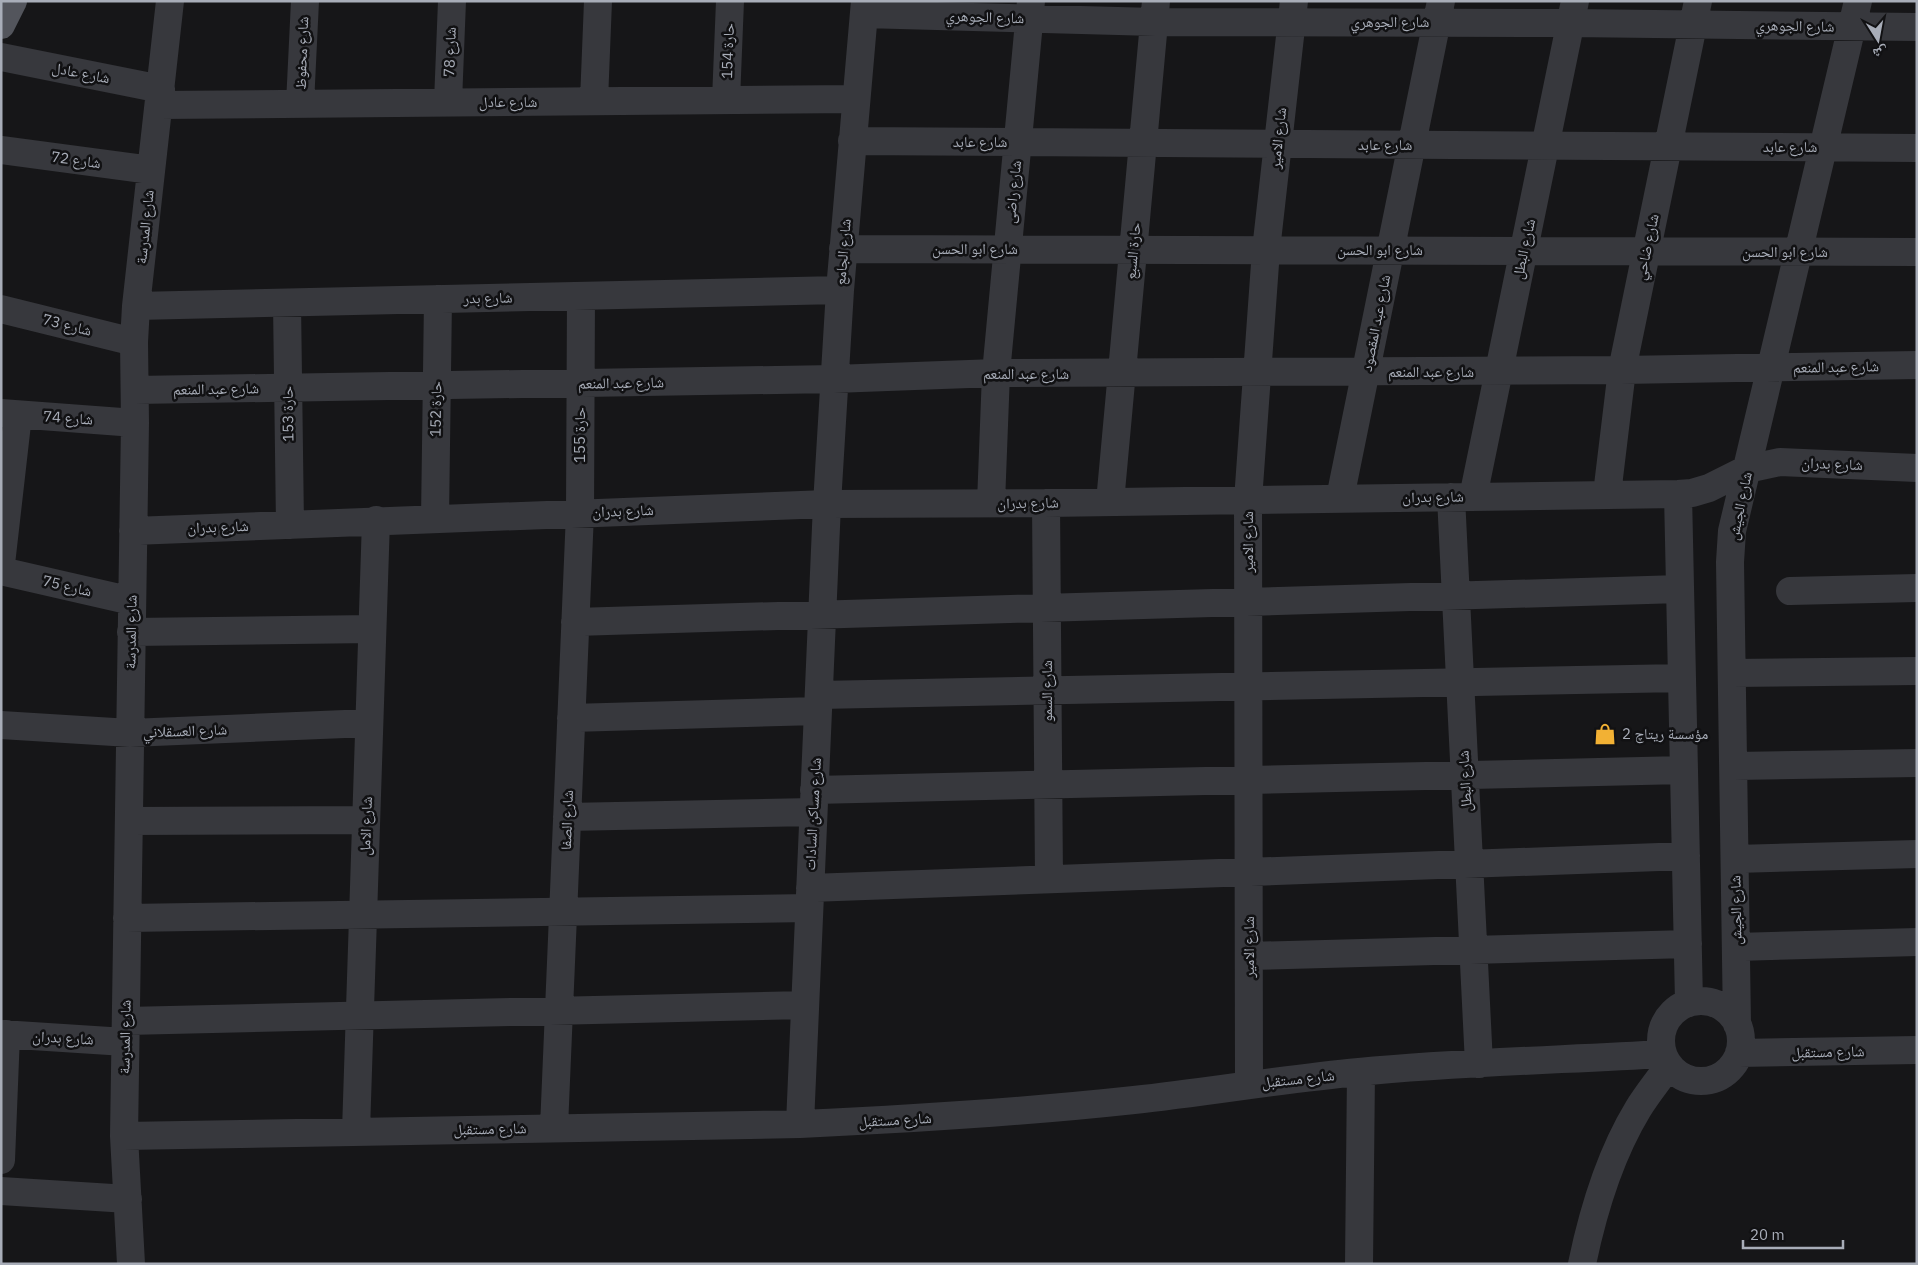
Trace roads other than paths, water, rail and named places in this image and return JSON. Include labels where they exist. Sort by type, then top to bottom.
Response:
[{"type":"main road","points":[[1,25],[13,1]]},
{"type":"street","name":"شارع المدرسة","points":[[132,1264],[124,1136],[135,423],[134,342],[136,306],[170,1]]},
{"type":"street","name":"شارع محفوظ","points":[[300,104],[305,1]]},
{"type":"street","name":"شارع 78","points":[[448,102],[452,1]]},
{"type":"street","points":[[594,101],[598,1]]},
{"type":"street","name":"حارة 154","points":[[726,100],[730,1]]},
{"type":"street","name":"شارع الجوهري","points":[[864,7],[1156,11],[1855,14],[1917,27]]},
{"type":"street","name":"شارع الجامع","points":[[827,504],[843,249],[864,7]]},
{"type":"street","name":"شارع راضى","points":[[991,503],[996,373],[1031,10]]},
{"type":"street","name":"حارة السبع","points":[[1110,502],[1156,11]]},
{"type":"street","name":"شارع الامير","points":[[1249,1084],[1248,500],[1266,250],[1293,11]]},
{"type":"street","name":"شارع عبد المقصود","points":[[1340,498],[1439,12]]},
{"type":"street","name":"شارع البطل","points":[[1479,1064],[1456,596],[1462,497],[1499,371],[1573,12]]},
{"type":"street","name":"شارع ضاحي","points":[[1607,494],[1622,370],[1696,13]]},
{"type":"street","name":"شارع الجيش","points":[[1737,1024],[1730,562],[1732,531],[1855,14]]},
{"type":"street","name":"شارع عادل","points":[[1,56],[160,97],[300,104],[856,99]]},
{"type":"street","name":"شارع عابد","points":[[852,141],[1917,148]]},
{"type":"street","name":"شارع 72","points":[[1,150],[151,170]]},
{"type":"street","name":"شارع ابو الحسن","points":[[843,249],[1917,252]]},
{"type":"street","name":"شارع بدر","points":[[136,306],[840,290]]},
{"type":"street","name":"حارة 155","points":[[580,513],[581,296]]},
{"type":"street","name":"حارة 152","points":[[435,518],[438,300]]},
{"type":"street","name":"حارة 153","points":[[287,303],[290,525]]},
{"type":"street","name":"شارع 73","points":[[1,309],[134,342]]},
{"type":"street","name":"شارع عبد المنعم","points":[[135,390],[834,379],[996,373],[1499,371],[1917,366]]},
{"type":"street","points":[[1,564],[10,414]]},
{"type":"street","name":"شارع 74","points":[[10,414],[135,423]]},
{"type":"street","name":"شارع بدران","points":[[133,531],[376,520],[827,504],[1046,503],[1678,494],[1692,493],[1709,488],[1747,469],[1780,462],[1917,468]]},
{"type":"street","points":[[1678,494],[1689,1002]]},
{"type":"street","name":"شارع السمو","points":[[1046,503],[1049,879]]},
{"type":"street","name":"شارع مساكن السادات","points":[[800,1124],[827,504]]},
{"type":"street","name":"شارع الصفا","points":[[554,1128],[580,513]]},
{"type":"street","name":"شارع الامل","points":[[356,1131],[376,520]]},
{"type":"street","name":"شارع 75","points":[[1,572],[132,601]]},
{"type":"street","points":[[1790,591],[1917,588]]},
{"type":"street","points":[[575,622],[1680,589]]},
{"type":"street","points":[[131,632],[372,629]]},
{"type":"street","points":[[1733,673],[1917,671]]},
{"type":"street","points":[[571,718],[1047,690],[1682,678]]},
{"type":"street","name":"شارع العسقلاني","points":[[1,725],[130,733],[369,723]]},
{"type":"street","points":[[1734,766],[1917,763]]},
{"type":"street","points":[[567,817],[1048,785],[1684,770]]},
{"type":"street","points":[[129,821],[366,820]]},
{"type":"street","points":[[1735,859],[1917,854]]},
{"type":"street","points":[[127,918],[563,911],[810,898],[1049,879],[1686,856]]},
{"type":"street","points":[[1736,948],[1917,942]]},
{"type":"street","points":[[1249,956],[1688,944]]},
{"type":"street","points":[[1689,1002],[1712,1002],[1731,1014],[1737,1024],[1741,1038],[1739,1053],[1733,1064],[1713,1079],[1689,1079],[1678,1074],[1666,1060],[1661,1033],[1665,1022],[1679,1007],[1689,1002]]},
{"type":"street","name":"شارع بدران","points":[[3,1034],[125,1031],[360,1015],[805,1005]]},
{"type":"street","points":[[1,1160],[3,1034]]},
{"type":"street","name":"شارع مستقبل","points":[[1739,1053],[1917,1050]]},
{"type":"street","points":[[1582,1264],[1596,1207],[1614,1158],[1666,1060]]},
{"type":"street","name":"شارع مستقبل","points":[[124,1136],[800,1124],[912,1120],[1137,1100],[1249,1084],[1361,1072],[1479,1064],[1666,1060]]},
{"type":"street","points":[[1359,1264],[1361,1072]]},
{"type":"street","points":[[1,1191],[128,1199]]},
{"type":"place","name":"مؤسسة ريتاچ 2","points":[[1605,734]]}]
